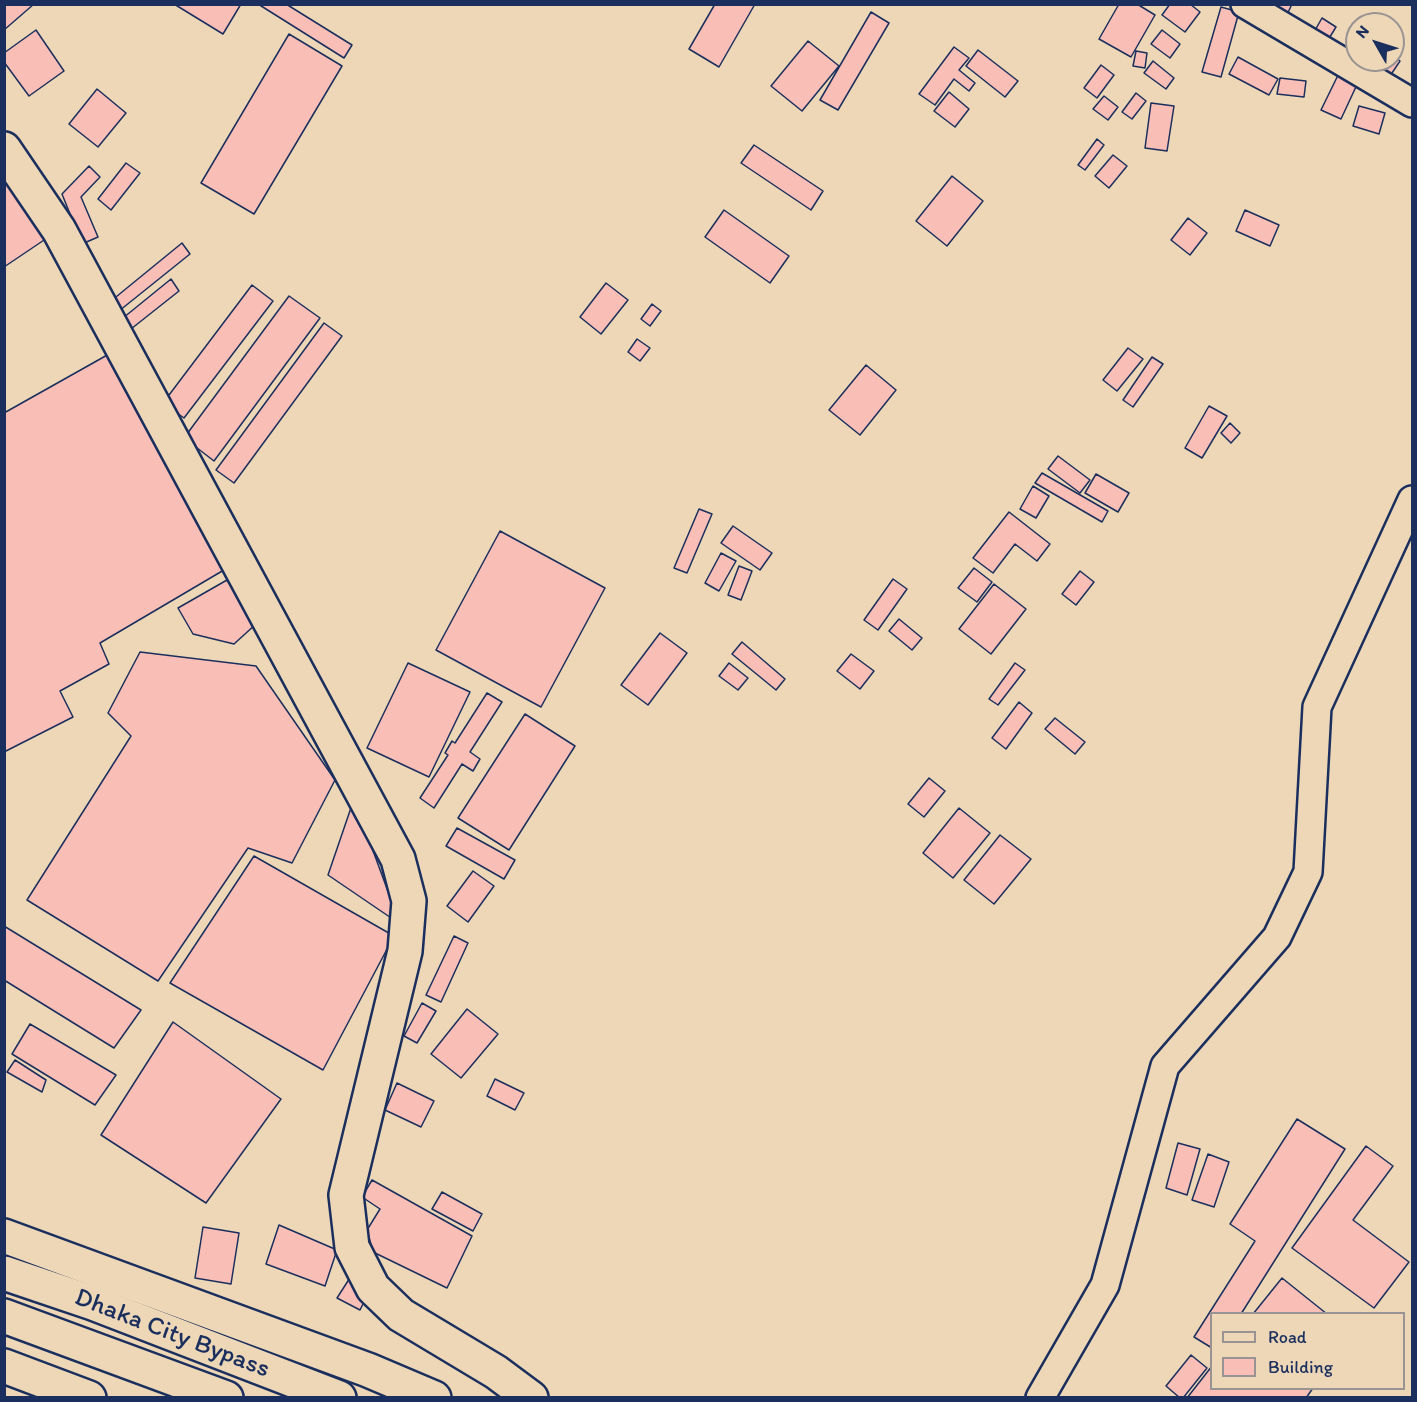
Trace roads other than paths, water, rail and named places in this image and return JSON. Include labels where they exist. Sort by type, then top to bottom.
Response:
[{"type":"main road","points":[[4,149],[59,230],[398,859],[408,901],[405,951],[346,1195],[352,1246],[373,1288],[401,1316],[496,1372],[531,1398]]},
{"type":"main road","points":[[4,1236],[368,1370],[434,1398]]},
{"type":"main road","name":"Dhaka City Bypass","points":[[4,1273],[93,1303],[339,1398]]},
{"type":"main road","name":"Dhaka City Bypass","points":[[4,1316],[226,1398]]},
{"type":"main road","points":[[4,1366],[67,1394]]},
{"type":"street","points":[[1245,4],[1413,103]]},
{"type":"street","points":[[1040,1398],[1105,1285],[1165,1066],[1277,937],[1308,872],[1317,707],[1404,514],[1413,500]]}]
